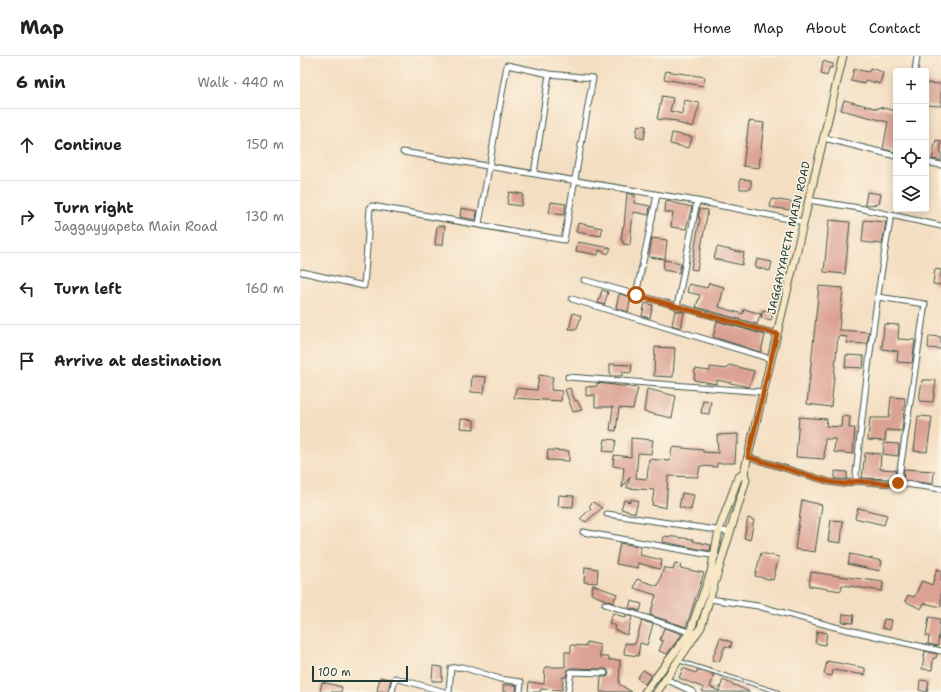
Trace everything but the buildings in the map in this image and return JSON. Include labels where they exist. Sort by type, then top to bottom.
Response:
[{"type":"main road","name":"JAGGAYYAPETA MAIN ROAD","points":[[657,692],[678,660],[693,633],[702,627],[746,480],[744,473],[843,56]]},
{"type":"main road","points":[[645,692],[693,633],[711,572],[719,530],[738,478],[744,473]]},
{"type":"street","points":[[916,68],[918,56]]},
{"type":"street","points":[[302,272],[364,286],[367,226],[370,208],[372,206],[564,240],[593,78],[549,74],[507,65],[479,224]]},
{"type":"street","points":[[534,174],[549,74]]},
{"type":"street","points":[[824,138],[893,155]]},
{"type":"street","points":[[403,152],[697,201],[804,222]]},
{"type":"street","points":[[929,163],[941,165]]},
{"type":"street","points":[[636,295],[657,195]]},
{"type":"street","points":[[809,200],[941,226]]},
{"type":"street","points":[[677,307],[697,201]]},
{"type":"street","points":[[856,481],[864,396],[881,268],[891,216]]},
{"type":"street","points":[[584,280],[777,334]]},
{"type":"street","points":[[878,298],[925,304],[898,483]]},
{"type":"street","points":[[572,299],[772,359]]},
{"type":"street","points":[[568,377],[764,392]]},
{"type":"street","points":[[748,457],[830,482],[844,484],[856,481],[891,484],[898,483],[941,489]]},
{"type":"street","points":[[607,514],[730,532]]},
{"type":"street","points":[[583,532],[723,557]]},
{"type":"street","points":[[710,599],[758,606],[835,627],[941,651]]},
{"type":"street","points":[[605,604],[693,633]]},
{"type":"street","points":[[449,692],[451,668],[462,667],[500,679],[521,682],[520,692]]},
{"type":"street","points":[[568,692],[570,672],[604,673]]},
{"type":"street","points":[[392,692],[395,678],[445,692]]},
{"type":"street","points":[[666,679],[693,692]]},
{"type":"lane","points":[[678,660],[778,692]]},
{"type":"route","points":[[636,295],[777,334],[748,457],[830,482],[844,484],[856,481],[891,484],[898,483]]}]
